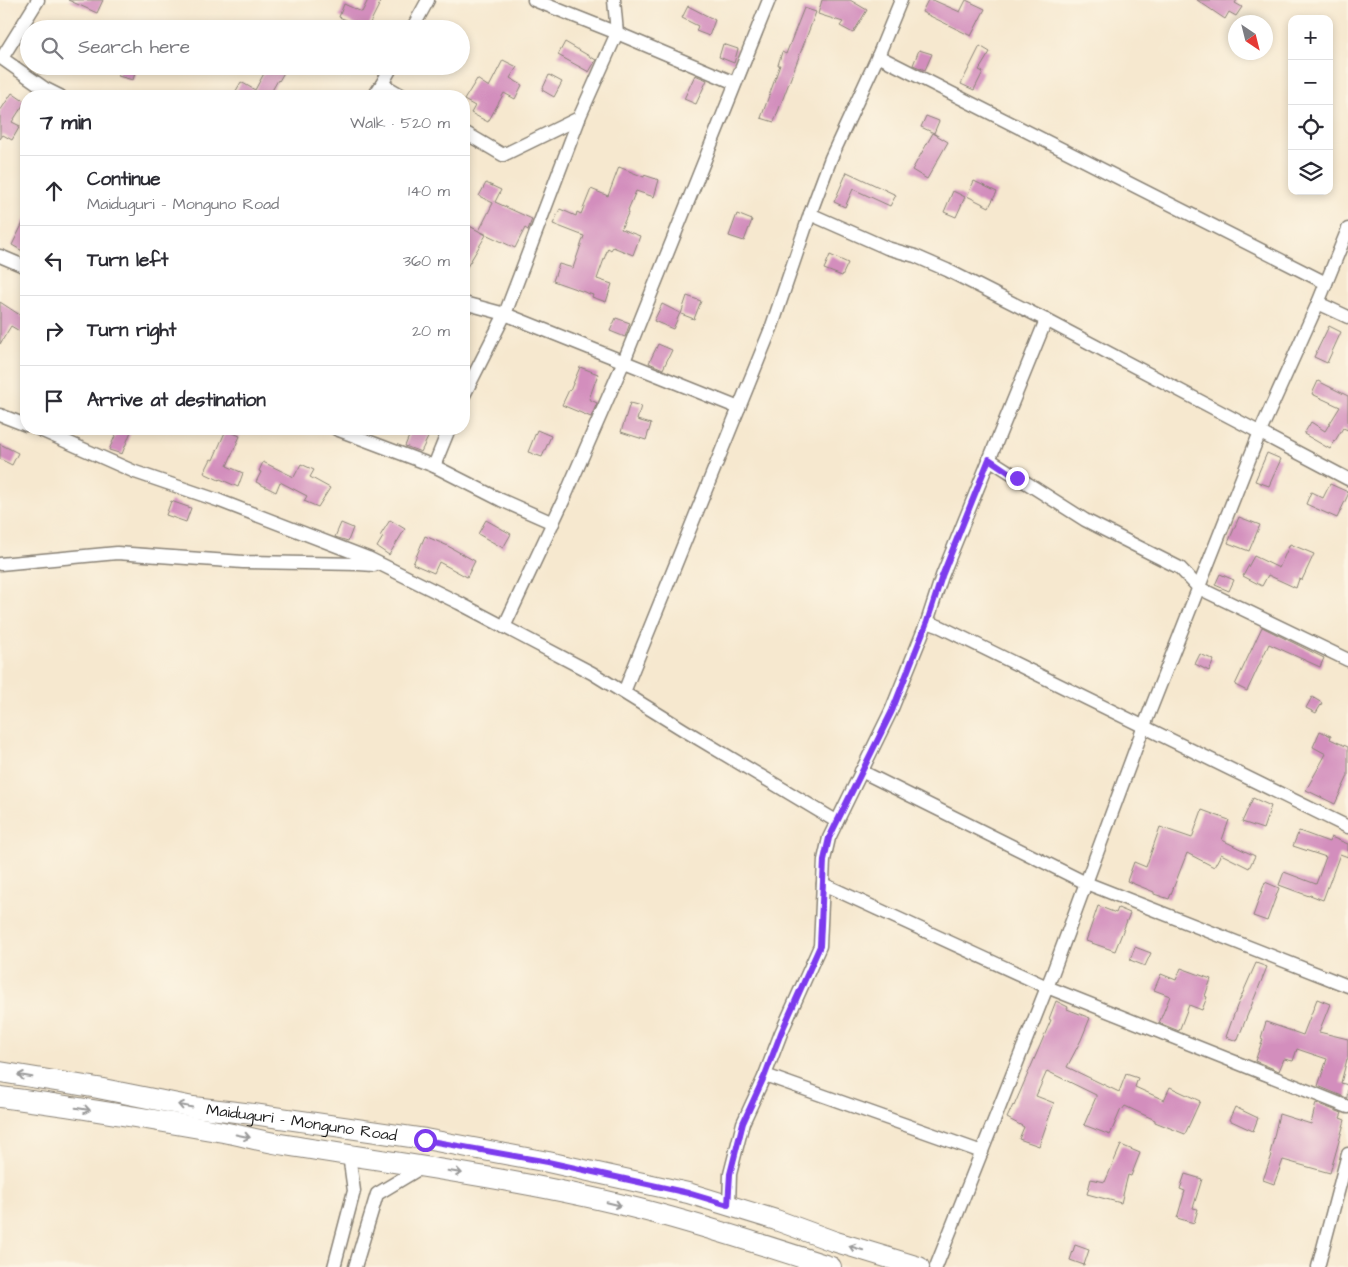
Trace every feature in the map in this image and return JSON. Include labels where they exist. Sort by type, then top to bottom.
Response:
[{"type":"main road","name":"Maiduguri - Monguno Road","points":[[0,1072],[98,1088],[193,1107],[253,1114],[425,1140],[548,1162],[688,1193],[919,1267]]},
{"type":"main road","name":"Maiduguri - Monguno Road","points":[[0,1097],[182,1125],[283,1145],[487,1177],[646,1211],[831,1267]]},
{"type":"street","points":[[25,20],[38,0]]},
{"type":"street","points":[[417,20],[428,0]]},
{"type":"street","points":[[534,0],[735,83]]},
{"type":"street","points":[[470,383],[505,314],[579,119],[617,33],[614,0]]},
{"type":"street","points":[[504,627],[584,456],[769,0]]},
{"type":"street","points":[[624,692],[772,326],[831,158],[878,56],[901,0]]},
{"type":"street","points":[[20,28],[1,58],[20,71]]},
{"type":"street","points":[[878,56],[1326,283]]},
{"type":"street","points":[[25,75],[48,90]]},
{"type":"street","points":[[378,90],[387,75]]},
{"type":"street","points":[[382,84],[392,90]]},
{"type":"street","points":[[470,136],[503,155],[579,119]]},
{"type":"street","points":[[810,214],[887,248],[915,256],[947,270],[1348,479]]},
{"type":"street","points":[[936,1267],[1047,987],[1144,726],[1260,432],[1318,303],[1348,229]]},
{"type":"street","points":[[0,256],[20,264]]},
{"type":"street","points":[[1318,303],[1348,317]]},
{"type":"street","points":[[470,305],[505,314],[739,408]]},
{"type":"street","points":[[728,1205],[730,1174],[743,1123],[820,946],[824,860],[829,838],[892,711],[927,622],[942,576],[1046,320]]},
{"type":"street","points":[[0,415],[20,423]]},
{"type":"street","points":[[52,435],[135,472],[220,501],[368,558],[592,673],[836,821]]},
{"type":"street","points":[[352,435],[434,466],[501,500],[553,523]]},
{"type":"street","points":[[434,466],[447,435]]},
{"type":"street","points":[[989,459],[1085,520],[1180,568],[1199,588],[1348,660]]},
{"type":"street","points":[[0,564],[117,553],[243,562],[383,566]]},
{"type":"street","points":[[927,622],[941,627],[1348,827]]},
{"type":"street","points":[[861,771],[1086,883],[1348,986]]},
{"type":"street","points":[[823,884],[1047,987],[1348,1107]]},
{"type":"street","points":[[765,1075],[982,1152]]},
{"type":"street","points":[[1318,1267],[1348,1154]]},
{"type":"street","points":[[334,1267],[354,1191],[349,1155]]},
{"type":"street","points":[[355,1267],[377,1194],[422,1167]]},
{"type":"building","points":[[68,0],[103,0],[97,13]]},
{"type":"building","points":[[368,0],[380,3],[372,20],[346,20],[339,17],[344,4],[362,12]]},
{"type":"building","points":[[822,0],[850,0],[867,10],[853,33],[840,26],[843,22],[818,14]]},
{"type":"building","points":[[928,0],[933,0],[960,12],[966,0],[985,9],[971,36],[922,12]]},
{"type":"building","points":[[1197,0],[1237,0],[1235,3],[1242,7],[1237,15],[1229,12],[1225,19]]},
{"type":"building","points":[[688,6],[715,20],[709,36],[696,31],[698,26],[682,18]]},
{"type":"building","points":[[804,8],[816,12],[774,122],[761,118],[780,65],[778,65],[782,52],[786,54]]},
{"type":"building","points":[[565,42],[596,60],[589,72],[558,55]]},
{"type":"building","points":[[723,44],[738,49],[734,63],[719,57]]},
{"type":"building","points":[[980,46],[990,52],[979,70],[983,72],[974,90],[961,84]]},
{"type":"building","points":[[919,50],[932,54],[925,70],[913,65]]},
{"type":"building","points":[[503,60],[517,67],[510,78],[522,85],[515,99],[504,93],[488,122],[471,113],[475,106],[470,103],[470,90],[477,79],[489,87]]},
{"type":"building","points":[[118,75],[134,75],[133,80]]},
{"type":"building","points":[[263,75],[282,75],[272,90],[255,90]]},
{"type":"building","points":[[549,75],[562,82],[554,97],[542,90]]},
{"type":"building","points":[[695,75],[707,80],[696,104],[684,99]]},
{"type":"building","points":[[241,82],[255,90],[236,90]]},
{"type":"building","points":[[12,93],[20,99],[20,110],[12,122],[20,126],[12,140],[3,135],[0,139],[0,111]]},
{"type":"building","points":[[926,116],[939,121],[934,133],[921,127]]},
{"type":"building","points":[[933,133],[948,142],[927,179],[912,170]]},
{"type":"building","points":[[619,167],[644,177],[644,175],[659,180],[654,197],[636,191],[621,229],[640,236],[633,255],[613,247],[611,250],[608,248],[597,279],[612,284],[606,302],[592,297],[593,295],[553,281],[559,264],[573,268],[584,236],[553,224],[560,209],[576,216],[577,212],[581,214],[591,189],[608,196]]},
{"type":"building","points":[[847,172],[896,195],[890,206],[853,189],[845,207],[834,202]]},
{"type":"building","points":[[974,181],[997,192],[989,207],[967,196]]},
{"type":"building","points":[[486,183],[501,190],[495,202],[532,219],[528,230],[525,228],[515,248],[479,231],[493,203],[479,196]]},
{"type":"building","points":[[953,191],[965,197],[956,217],[944,212]]},
{"type":"building","points":[[737,214],[752,220],[744,241],[729,236]]},
{"type":"building","points":[[470,226],[486,235],[470,262]]},
{"type":"building","points":[[20,229],[20,250],[12,245]]},
{"type":"building","points":[[830,255],[848,263],[842,276],[824,269]]},
{"type":"building","points":[[687,296],[701,301],[694,319],[681,314]]},
{"type":"building","points":[[0,302],[20,315],[20,331],[11,326],[0,344]]},
{"type":"building","points":[[662,304],[680,313],[673,329],[654,321]]},
{"type":"building","points":[[616,318],[630,323],[625,337],[610,331]]},
{"type":"building","points":[[1329,326],[1341,332],[1327,363],[1314,357]]},
{"type":"building","points":[[658,344],[672,350],[663,369],[649,363]]},
{"type":"building","points":[[580,367],[598,374],[589,399],[597,403],[591,417],[562,405]]},
{"type":"building","points":[[1318,381],[1348,396],[1348,430],[1343,428],[1330,449],[1304,434],[1311,422],[1325,431],[1340,407],[1312,394]]},
{"type":"building","points":[[630,403],[641,406],[637,420],[651,424],[646,440],[621,432]]},
{"type":"building","points":[[537,430],[551,436],[542,457],[528,452]]},
{"type":"building","points":[[115,435],[130,435],[122,454],[109,450]]},
{"type":"building","points":[[224,435],[240,436],[227,466],[243,473],[238,487],[204,473],[211,459],[213,460]]},
{"type":"building","points":[[410,435],[429,435],[421,452],[405,446]]},
{"type":"building","points":[[0,444],[18,453],[12,465],[0,459]]},
{"type":"building","points":[[1267,453],[1281,459],[1269,486],[1255,481]]},
{"type":"building","points":[[263,462],[294,477],[301,464],[314,470],[310,477],[330,488],[318,507],[304,501],[307,496],[280,482],[276,492],[256,482]]},
{"type":"building","points":[[1330,484],[1348,492],[1337,518],[1306,504],[1311,492],[1323,498]]},
{"type":"building","points":[[171,501],[191,508],[186,522],[166,515]]},
{"type":"building","points":[[1239,517],[1260,525],[1249,551],[1228,543]]},
{"type":"building","points":[[390,520],[405,529],[389,555],[377,547],[383,537],[380,536]]},
{"type":"building","points":[[486,520],[511,534],[503,548],[478,534]]},
{"type":"building","points":[[341,523],[353,528],[348,541],[335,537]]},
{"type":"building","points":[[425,536],[475,561],[467,577],[439,562],[434,573],[413,564]]},
{"type":"building","points":[[1290,544],[1314,554],[1302,580],[1299,579],[1296,588],[1268,575],[1262,586],[1243,576],[1254,556],[1279,568]]},
{"type":"building","points":[[1220,574],[1234,580],[1229,591],[1215,585]]},
{"type":"building","points":[[1262,627],[1324,658],[1320,667],[1269,644],[1247,691],[1235,685]]},
{"type":"building","points":[[1200,654],[1214,660],[1209,671],[1195,664]]},
{"type":"building","points":[[1312,697],[1322,703],[1316,713],[1306,708]]},
{"type":"building","points":[[1320,731],[1331,736],[1330,739],[1348,747],[1348,776],[1335,804],[1306,790],[1326,754],[1313,747]]},
{"type":"building","points":[[1253,798],[1271,806],[1263,829],[1242,822]]},
{"type":"building","points":[[1202,810],[1229,820],[1222,840],[1255,856],[1249,868],[1221,854],[1214,867],[1187,853],[1169,899],[1127,881],[1134,862],[1146,867],[1160,827],[1192,838]]},
{"type":"building","points":[[1299,831],[1329,842],[1331,837],[1348,844],[1348,857],[1340,854],[1323,900],[1279,885],[1284,872],[1316,884],[1326,857],[1293,846]]},
{"type":"building","points":[[1265,882],[1279,888],[1267,921],[1253,916]]},
{"type":"building","points":[[1098,906],[1116,913],[1118,908],[1130,913],[1115,951],[1086,941]]},
{"type":"building","points":[[1135,947],[1151,953],[1145,966],[1130,960]]},
{"type":"building","points":[[1256,963],[1267,967],[1237,1041],[1226,1037]]},
{"type":"building","points":[[1181,968],[1211,979],[1202,1010],[1189,1005],[1179,1031],[1159,1023],[1170,996],[1154,990],[1161,974],[1176,980]]},
{"type":"building","points":[[1317,999],[1330,1004],[1319,1032],[1348,1039],[1348,1059],[1341,1083],[1348,1085],[1347,1098],[1318,1086],[1327,1059],[1297,1049],[1293,1061],[1284,1059],[1279,1071],[1255,1061],[1263,1039],[1261,1038],[1266,1022],[1303,1035]]},
{"type":"building","points":[[1056,1001],[1068,1007],[1067,1009],[1090,1018],[1067,1067],[1119,1092],[1126,1074],[1138,1078],[1135,1087],[1164,1100],[1170,1087],[1200,1101],[1185,1134],[1155,1122],[1155,1120],[1125,1106],[1121,1109],[1110,1135],[1084,1125],[1096,1095],[1047,1071],[1036,1096],[1054,1103],[1039,1146],[1019,1139],[1024,1127],[1007,1118],[1051,1020],[1049,1019]]},
{"type":"building","points":[[1316,1103],[1342,1113],[1340,1118],[1345,1120],[1330,1173],[1283,1160],[1274,1184],[1263,1180],[1272,1155],[1270,1154],[1279,1114],[1311,1124]]},
{"type":"building","points":[[1235,1107],[1258,1118],[1253,1131],[1229,1120]]},
{"type":"building","points":[[1121,1145],[1140,1153],[1131,1176],[1128,1175],[1121,1203],[1087,1194],[1091,1179],[1105,1182]]},
{"type":"building","points":[[1185,1174],[1202,1179],[1193,1208],[1198,1209],[1194,1223],[1177,1218],[1185,1191],[1180,1189]]},
{"type":"building","points":[[1075,1245],[1089,1250],[1084,1265],[1070,1260]]},
{"type":"route","points":[[425,1140],[548,1162],[688,1193],[728,1205],[730,1174],[743,1123],[820,946],[824,860],[829,838],[892,711],[927,622],[942,576],[989,459],[1017,478]]}]
